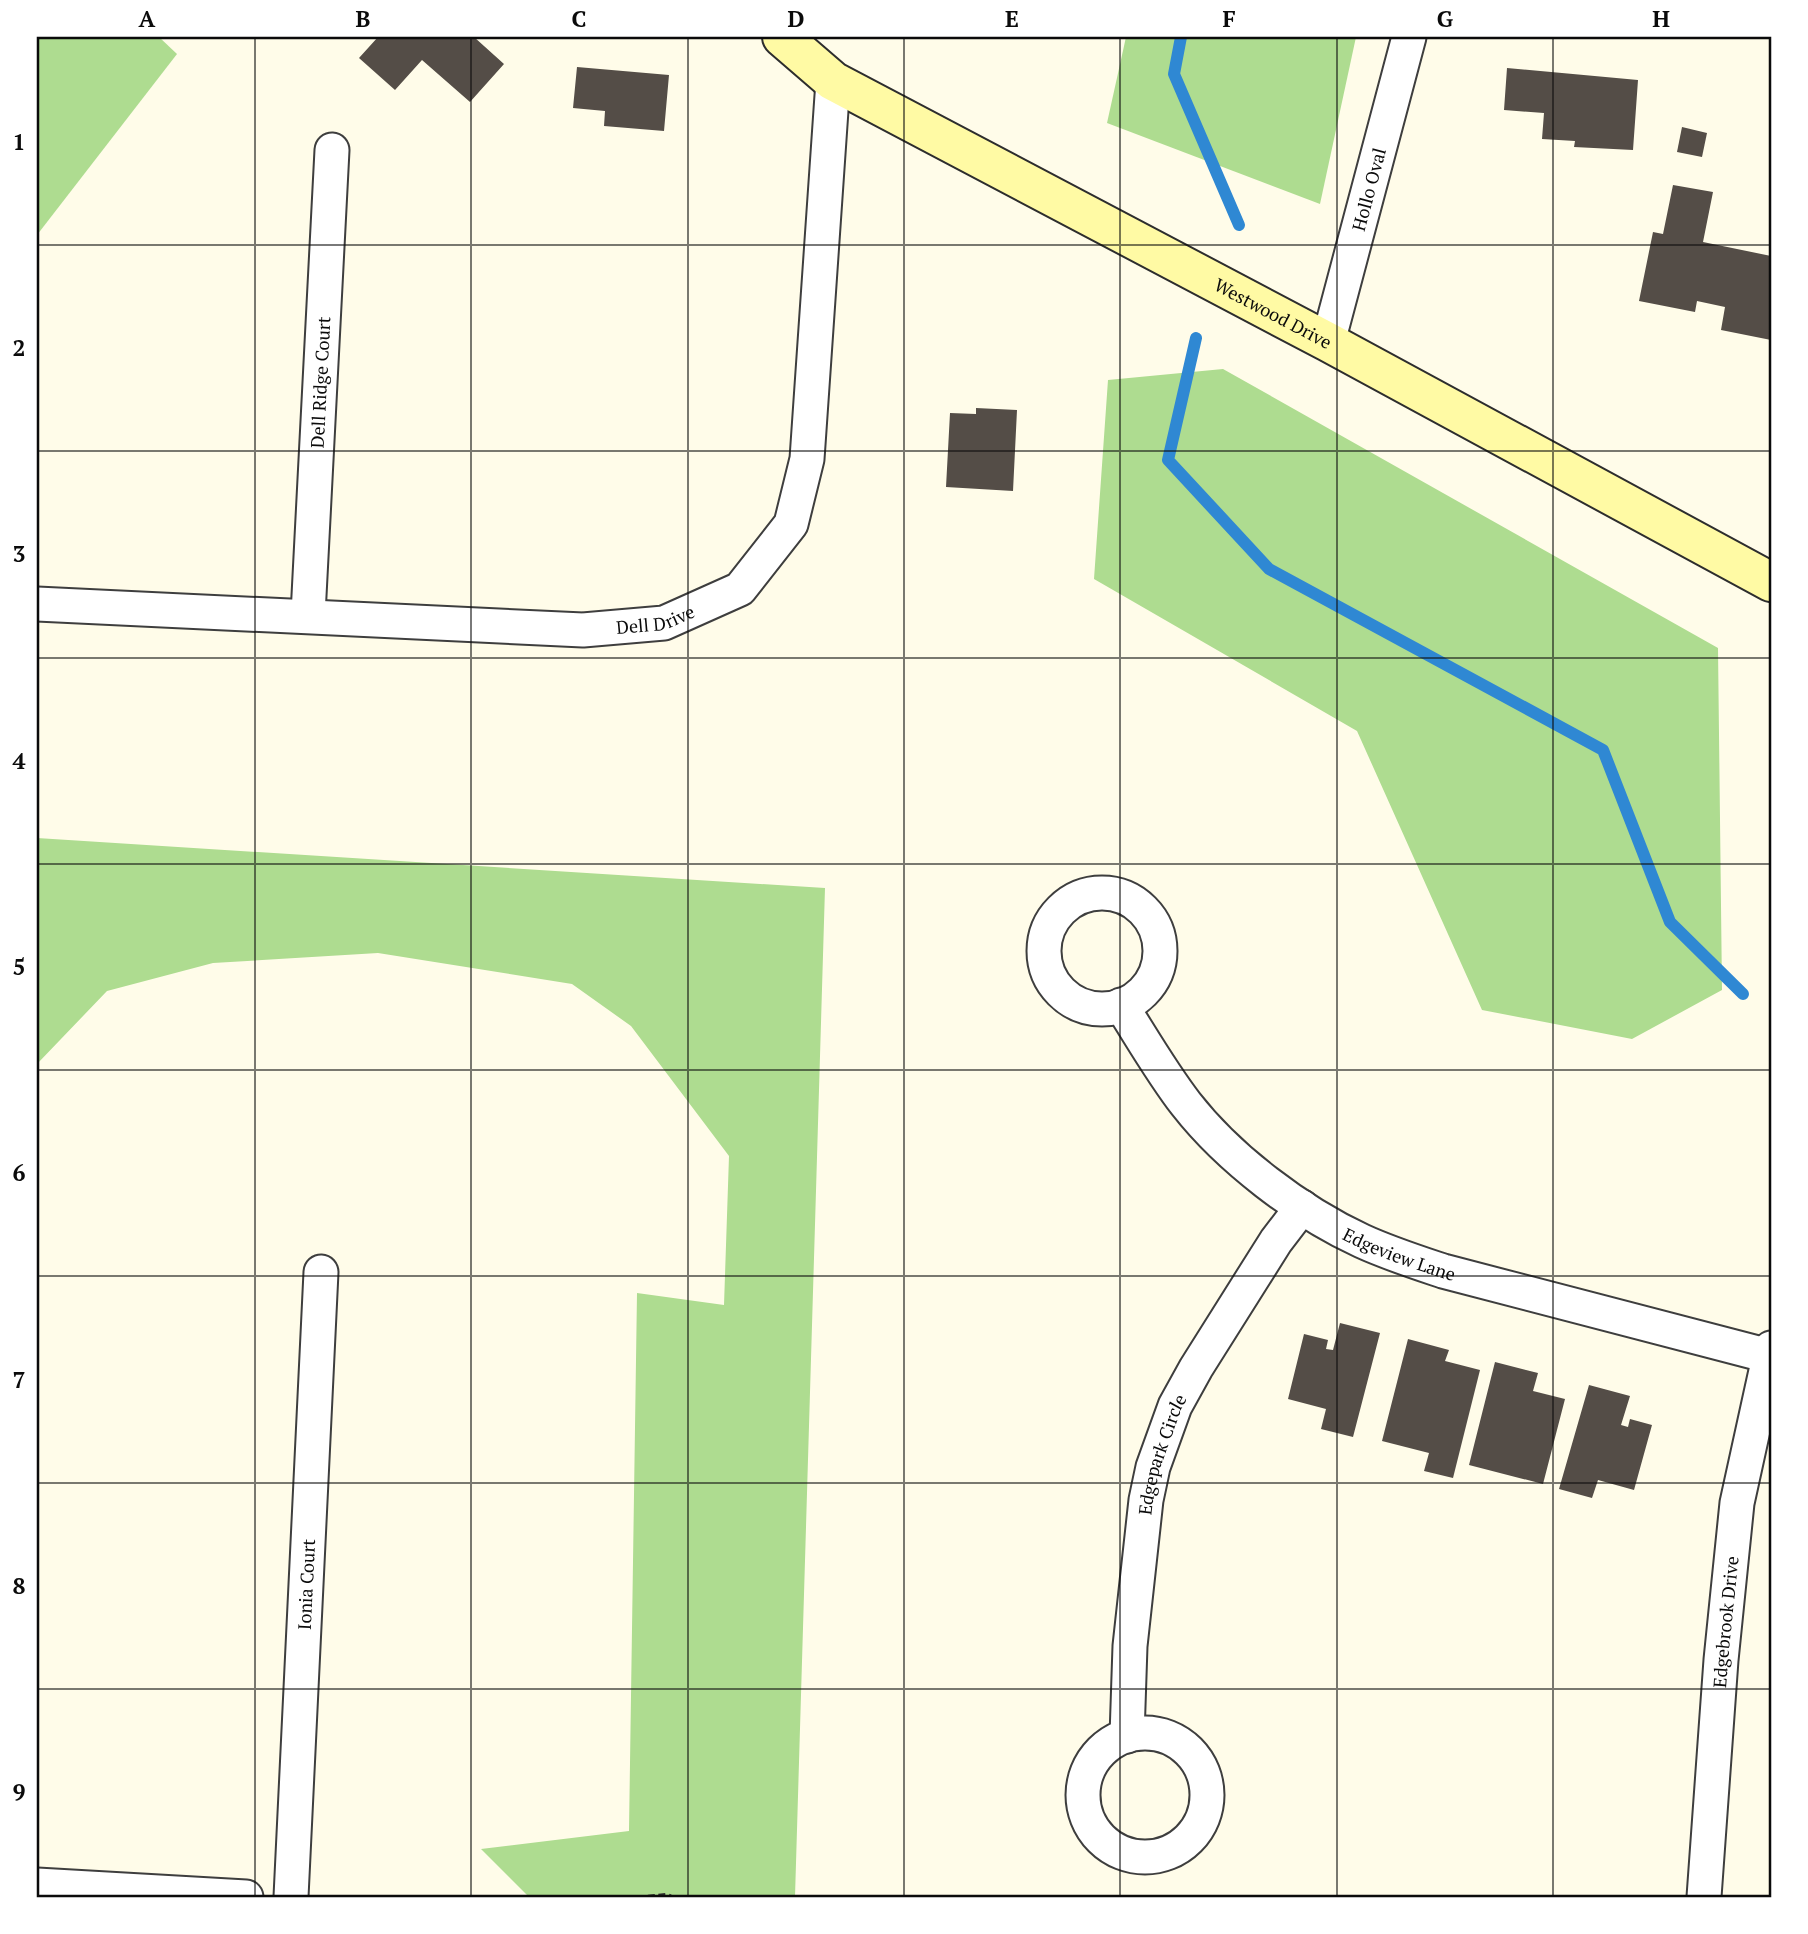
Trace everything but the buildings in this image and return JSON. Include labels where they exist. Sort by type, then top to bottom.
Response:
[{"type":"street","name":"Westwood Drive","points":[[782,37],[833,81],[1328,342],[1771,582]]},
{"type":"street","name":"Hollo Oval","points":[[1328,342],[1409,37]]},
{"type":"street","name":"Dell Drive","points":[[37,604],[583,630],[664,623],[740,589],[791,524],[807,459],[833,81]]},
{"type":"street","name":"Dell Ridge Court","points":[[308,615],[332,150]]},
{"type":"street","name":"Edgeview Lane","points":[[1121,1005],[1187,1105],[1240,1158],[1302,1208],[1362,1241],[1443,1271],[1770,1352]]},
{"type":"street","name":"Edgepark Circle","points":[[1127,1735],[1130,1646],[1146,1500],[1153,1466],[1175,1406],[1196,1368],[1276,1241],[1302,1208]]},
{"type":"street","name":"Ionia Court","points":[[291,1897],[321,1272]]},
{"type":"street","name":"Edgebrook Drive","points":[[1704,1897],[1721,1660],[1734,1527],[1751,1433],[1770,1352]]},
{"type":"street","points":[[37,1885],[246,1897]]},
{"type":"path","points":[[648,1897],[671,1897]]},
{"type":"green space","points":[[37,37],[159,37],[177,54],[37,235]]},
{"type":"green space","points":[[1126,37],[1356,37],[1320,204],[1107,123]]},
{"type":"green space","points":[[1223,369],[1718,648],[1722,990],[1632,1039],[1482,1010],[1357,731],[1094,579],[1108,380]]},
{"type":"green space","points":[[37,838],[825,888],[795,1897],[529,1897],[481,1849],[629,1831],[637,1293],[724,1305],[729,1156],[631,1026],[572,984],[378,953],[213,963],[107,991],[37,1064]]},
{"type":"waterway","points":[[1181,37],[1174,74],[1239,225]]},
{"type":"waterway","points":[[1196,338],[1168,460],[1269,569],[1603,750],[1670,922],[1743,994]]}]
